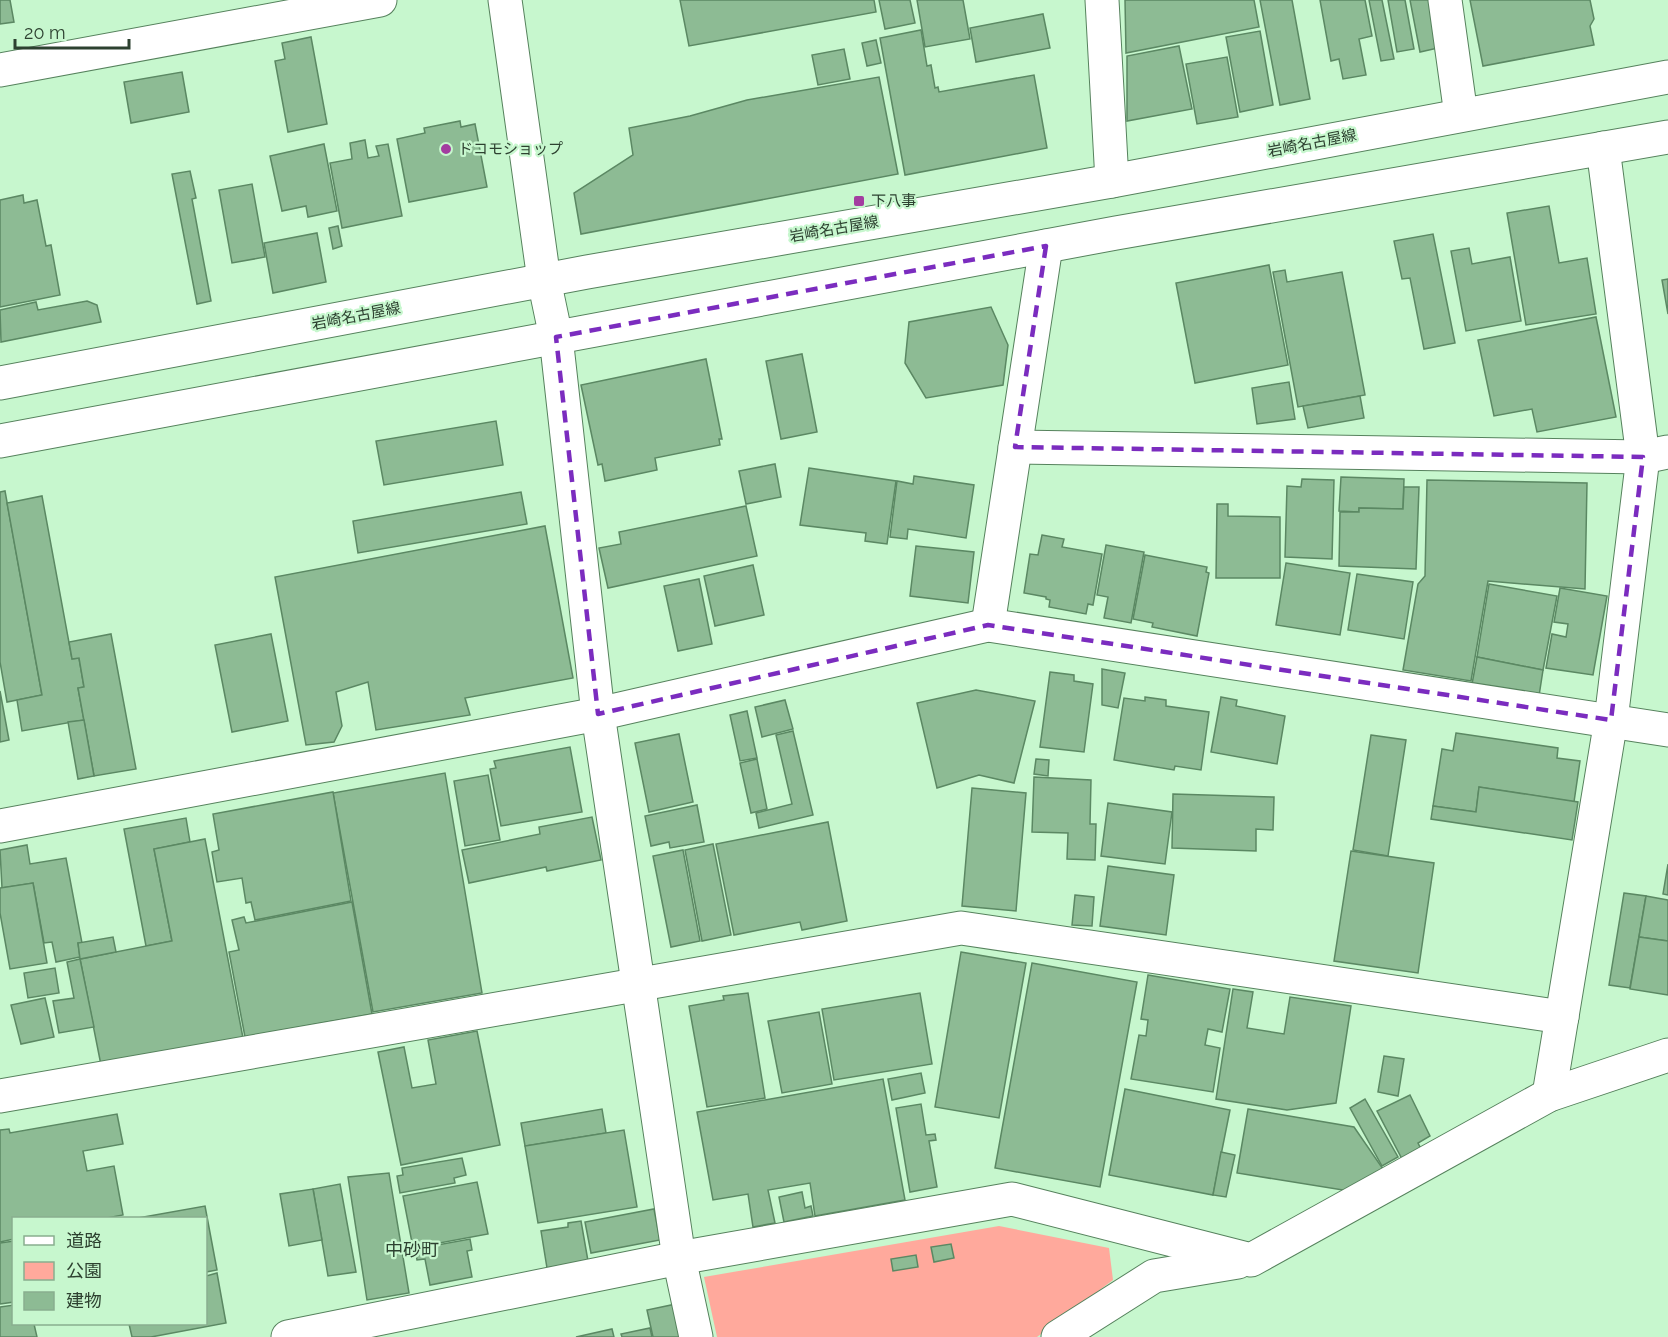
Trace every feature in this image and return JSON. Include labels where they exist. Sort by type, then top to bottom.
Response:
[{"type":"street","points":[[0,70],[380,0]]},
{"type":"street","points":[[505,0],[544,280],[556,337],[598,714],[679,1258],[696,1337]]},
{"type":"street","points":[[1102,0],[1112,181]]},
{"type":"street","points":[[1446,0],[1461,115]]},
{"type":"street","name":"岩崎名古屋線","points":[[0,383],[544,280],[1112,181],[1668,77]]},
{"type":"street","points":[[0,441],[1046,246],[1668,137]]},
{"type":"street","points":[[1549,1095],[1656,455],[1603,148]]},
{"type":"street","points":[[988,625],[1046,246]]},
{"type":"street","points":[[1015,447],[1656,455]]},
{"type":"street","points":[[0,826],[598,714],[988,625],[1668,730]]},
{"type":"street","points":[[0,1096],[961,928],[1562,1017]]},
{"type":"street","points":[[1058,1337],[1154,1276],[1251,1260],[1549,1095],[1668,1055]]},
{"type":"street","points":[[288,1337],[679,1258],[1012,1199],[1251,1260]]},
{"type":"highlighted area","points":[[1046,246],[1015,447],[1643,457],[1611,720],[988,625],[598,714],[556,337]]},
{"type":"green space","points":[[999,1226],[1109,1248],[1113,1280],[1037,1337],[717,1337],[704,1277]]},
{"type":"building","points":[[0,0],[10,0],[14,22],[0,24]]},
{"type":"building","points":[[680,0],[874,0],[876,12],[689,46]]},
{"type":"building","points":[[879,0],[910,0],[915,23],[885,29]]},
{"type":"building","points":[[917,0],[963,0],[970,39],[925,47]]},
{"type":"building","points":[[1125,0],[1254,0],[1259,27],[1126,53]]},
{"type":"building","points":[[1260,0],[1292,0],[1310,99],[1280,105]]},
{"type":"building","points":[[1320,0],[1365,0],[1372,36],[1359,39],[1366,75],[1343,79],[1339,59],[1331,61]]},
{"type":"building","points":[[1369,0],[1382,0],[1394,59],[1381,61]]},
{"type":"building","points":[[1388,0],[1405,0],[1414,49],[1397,52]]},
{"type":"building","points":[[1410,0],[1429,0],[1438,48],[1420,52]]},
{"type":"building","points":[[1470,0],[1590,0],[1594,19],[1590,26],[1594,45],[1483,66]]},
{"type":"building","points":[[1043,14],[1050,48],[976,62],[970,28]]},
{"type":"building","points":[[921,30],[927,66],[931,65],[935,88],[938,87],[939,92],[1034,75],[1047,148],[905,175],[880,38]]},
{"type":"building","points":[[1260,31],[1273,105],[1240,112],[1226,37]]},
{"type":"building","points":[[311,37],[327,124],[288,132],[275,61],[285,59],[282,43]]},
{"type":"building","points":[[876,40],[881,63],[867,66],[862,43]]},
{"type":"building","points":[[1179,46],[1192,109],[1127,121],[1127,56]]},
{"type":"building","points":[[844,49],[850,79],[818,85],[812,55]]},
{"type":"building","points":[[1227,57],[1238,117],[1197,124],[1186,64]]},
{"type":"building","points":[[182,72],[189,112],[131,123],[124,82]]},
{"type":"building","points":[[879,77],[898,174],[581,234],[574,193],[633,155],[629,128],[690,116],[747,100]]},
{"type":"building","points":[[460,121],[461,127],[475,124],[487,187],[409,202],[397,139],[425,133],[424,128]]},
{"type":"building","points":[[365,140],[368,158],[379,156],[376,146],[388,144],[402,216],[342,228],[330,163],[352,159],[350,143]]},
{"type":"building","points":[[324,144],[337,211],[308,217],[306,206],[282,211],[270,156]]},
{"type":"building","points":[[190,171],[196,198],[192,199],[211,301],[197,304],[172,174]]},
{"type":"building","points":[[252,184],[265,257],[232,263],[219,190]]},
{"type":"building","points":[[23,195],[24,203],[37,200],[46,246],[51,245],[60,295],[0,307],[0,200]]},
{"type":"building","points":[[1549,206],[1559,263],[1587,258],[1596,314],[1526,325],[1507,213]]},
{"type":"building","points":[[338,226],[342,246],[333,249],[329,228]]},
{"type":"building","points":[[317,233],[326,282],[273,293],[264,243]]},
{"type":"building","points":[[1433,234],[1455,343],[1424,349],[1410,278],[1402,279],[1394,241]]},
{"type":"building","points":[[1469,248],[1472,264],[1510,257],[1521,321],[1466,331],[1451,251]]},
{"type":"building","points":[[1269,265],[1288,365],[1195,383],[1176,283]]},
{"type":"building","points":[[1285,270],[1287,282],[1342,272],[1365,395],[1298,407],[1273,272]]},
{"type":"building","points":[[1668,279],[1668,314],[1662,280]]},
{"type":"building","points":[[87,301],[97,305],[101,322],[1,342],[0,310],[36,302],[38,310]]},
{"type":"building","points":[[991,307],[1008,345],[1003,385],[926,398],[905,363],[909,322]]},
{"type":"building","points":[[1596,317],[1616,417],[1537,432],[1532,409],[1494,416],[1478,340]]},
{"type":"building","points":[[802,354],[817,432],[781,439],[766,361]]},
{"type":"building","points":[[706,359],[722,439],[719,439],[720,445],[655,458],[657,470],[605,481],[602,464],[598,465],[581,385]]},
{"type":"building","points":[[1289,382],[1295,419],[1257,424],[1252,388]]},
{"type":"building","points":[[1360,396],[1364,418],[1308,428],[1303,406]]},
{"type":"building","points":[[496,421],[503,465],[384,485],[376,441]]},
{"type":"building","points":[[775,464],[781,497],[746,504],[739,471]]},
{"type":"building","points":[[809,468],[896,481],[887,544],[865,541],[866,533],[800,525]]},
{"type":"building","points":[[914,476],[974,485],[966,538],[908,529],[907,539],[890,537],[897,481],[913,484]]},
{"type":"building","points":[[1341,477],[1404,479],[1403,509],[1359,508],[1359,512],[1339,511]]},
{"type":"building","points":[[1302,479],[1334,480],[1332,559],[1285,557],[1287,486],[1301,487]]},
{"type":"building","points":[[1427,480],[1587,483],[1585,589],[1488,581],[1471,681],[1403,670],[1418,584],[1425,576]]},
{"type":"building","points":[[1404,487],[1419,487],[1416,569],[1339,566],[1340,512],[1359,512],[1359,508],[1403,509]]},
{"type":"building","points":[[5,491],[42,695],[7,702],[0,662],[0,492]]},
{"type":"building","points":[[521,492],[527,524],[358,553],[353,521]]},
{"type":"building","points":[[42,496],[72,659],[79,658],[84,687],[78,688],[84,720],[22,731],[17,700],[42,695],[7,503]]},
{"type":"building","points":[[1217,504],[1228,504],[1228,516],[1280,517],[1280,578],[1216,578]]},
{"type":"building","points":[[746,506],[757,556],[608,588],[599,548],[621,544],[619,532]]},
{"type":"building","points":[[545,526],[573,678],[465,698],[470,715],[376,730],[368,682],[336,692],[342,726],[334,742],[306,745],[275,577]]},
{"type":"building","points":[[1042,535],[1064,539],[1062,547],[1102,554],[1093,605],[1088,604],[1086,614],[1049,607],[1050,600],[1046,597],[1024,593],[1030,554],[1038,555]]},
{"type":"building","points":[[1106,545],[1144,552],[1131,623],[1104,618],[1108,597],[1097,595]]},
{"type":"building","points":[[916,546],[974,552],[968,603],[910,596]]},
{"type":"building","points":[[1145,555],[1207,567],[1206,572],[1209,573],[1197,636],[1152,627],[1153,623],[1133,619]]},
{"type":"building","points":[[1286,563],[1350,573],[1340,635],[1276,625]]},
{"type":"building","points":[[753,565],[764,615],[715,626],[704,576]]},
{"type":"building","points":[[1357,574],[1413,582],[1404,639],[1348,630]]},
{"type":"building","points":[[699,579],[712,644],[678,651],[664,586]]},
{"type":"building","points":[[1489,584],[1557,596],[1543,670],[1477,657]]},
{"type":"building","points":[[1560,588],[1607,596],[1593,675],[1546,668],[1552,634],[1566,637],[1568,624],[1554,622]]},
{"type":"building","points":[[111,634],[136,769],[94,776],[78,688],[84,687],[79,658],[72,659],[69,642]]},
{"type":"building","points":[[271,634],[288,721],[232,732],[215,645]]},
{"type":"building","points":[[1477,657],[1543,670],[1539,696],[1472,684]]},
{"type":"building","points":[[1102,669],[1125,673],[1118,708],[1102,705]]},
{"type":"building","points":[[1050,672],[1074,675],[1074,681],[1093,684],[1084,752],[1040,747]]},
{"type":"building","points":[[976,690],[1035,701],[1014,783],[979,775],[937,788],[917,703]]},
{"type":"building","points":[[0,691],[9,740],[0,742]]},
{"type":"building","points":[[1145,697],[1166,700],[1166,706],[1209,712],[1201,770],[1175,766],[1174,770],[1114,760],[1124,698],[1145,701]]},
{"type":"building","points":[[1221,697],[1237,700],[1236,706],[1285,716],[1277,764],[1211,752]]},
{"type":"building","points":[[785,700],[793,729],[762,737],[755,707]]},
{"type":"building","points":[[747,711],[757,758],[740,761],[730,715]]},
{"type":"building","points":[[84,720],[94,776],[78,779],[68,722]]},
{"type":"building","points":[[793,731],[813,815],[759,828],[756,813],[792,804],[776,735]]},
{"type":"building","points":[[1456,733],[1558,748],[1557,758],[1580,761],[1574,802],[1479,787],[1476,812],[1433,806],[1442,749],[1453,751]]},
{"type":"building","points":[[679,734],[693,802],[649,812],[635,743]]},
{"type":"building","points":[[1371,735],[1406,740],[1388,856],[1353,850]]},
{"type":"building","points":[[570,747],[582,812],[501,826],[490,769],[496,768],[494,761]]},
{"type":"building","points":[[757,759],[767,809],[751,813],[740,763]]},
{"type":"building","points":[[1036,759],[1049,760],[1048,776],[1034,774]]},
{"type":"building","points":[[445,773],[482,993],[373,1012],[333,793]]},
{"type":"building","points":[[488,775],[500,840],[465,846],[454,781]]},
{"type":"building","points":[[1034,777],[1091,780],[1090,824],[1096,824],[1095,860],[1067,859],[1068,833],[1032,832]]},
{"type":"building","points":[[1479,787],[1578,802],[1572,840],[1431,819],[1433,806],[1476,812]]},
{"type":"building","points":[[972,788],[1026,793],[1016,911],[962,906]]},
{"type":"building","points":[[333,792],[351,901],[255,920],[251,902],[246,903],[242,878],[217,882],[212,852],[219,850],[213,814]]},
{"type":"building","points":[[1173,794],[1274,797],[1273,830],[1256,829],[1256,851],[1172,848]]},
{"type":"building","points":[[1108,803],[1172,812],[1165,864],[1101,856]]},
{"type":"building","points":[[697,805],[704,842],[670,848],[669,842],[651,846],[645,816]]},
{"type":"building","points":[[592,817],[601,860],[547,871],[546,867],[469,883],[462,850],[540,834],[539,827]]},
{"type":"building","points":[[186,818],[190,842],[154,849],[172,941],[146,946],[124,829]]},
{"type":"building","points":[[828,822],[847,921],[802,930],[800,922],[734,935],[716,844]]},
{"type":"building","points":[[205,839],[243,1038],[101,1065],[80,959],[172,941],[154,849]]},
{"type":"building","points":[[713,844],[731,935],[702,941],[685,850]]},
{"type":"building","points":[[27,845],[30,864],[66,858],[82,943],[78,943],[80,957],[56,962],[52,942],[44,943],[33,883],[2,888],[0,850]]},
{"type":"building","points":[[683,850],[700,941],[671,947],[653,856]]},
{"type":"building","points":[[1351,851],[1434,863],[1418,973],[1334,961]]},
{"type":"building","points":[[1668,864],[1668,895],[1663,894]]},
{"type":"building","points":[[1108,866],[1174,875],[1166,935],[1100,926]]},
{"type":"building","points":[[33,883],[47,963],[10,969],[0,913],[0,888]]},
{"type":"building","points":[[1624,893],[1646,896],[1630,988],[1609,985]]},
{"type":"building","points":[[1075,895],[1094,897],[1092,926],[1072,925]]},
{"type":"building","points":[[1646,896],[1668,900],[1668,941],[1639,937]]},
{"type":"building","points":[[352,902],[372,1014],[245,1037],[229,952],[239,950],[232,920],[244,917],[246,923]]},
{"type":"building","points":[[113,937],[116,952],[80,959],[78,943]]},
{"type":"building","points":[[1639,937],[1668,941],[1668,995],[1630,989]]},
{"type":"building","points":[[961,952],[1026,963],[999,1118],[935,1107]]},
{"type":"building","points":[[80,959],[94,1027],[59,1033],[53,1001],[74,998],[67,962]]},
{"type":"building","points":[[1032,963],[1137,982],[1100,1187],[995,1168]]},
{"type":"building","points":[[55,968],[59,993],[28,998],[24,973]]},
{"type":"building","points":[[1148,975],[1230,989],[1222,1032],[1208,1029],[1205,1045],[1220,1048],[1213,1092],[1131,1079],[1139,1035],[1146,1036],[1148,1020],[1141,1019]]},
{"type":"building","points":[[1233,989],[1253,992],[1247,1028],[1284,1034],[1290,997],[1351,1006],[1336,1103],[1287,1110],[1216,1099]]},
{"type":"building","points":[[748,993],[765,1098],[707,1107],[689,1006],[724,1000],[723,996]]},
{"type":"building","points":[[920,993],[932,1064],[834,1080],[822,1009]]},
{"type":"building","points":[[45,998],[54,1037],[21,1044],[11,1005]]},
{"type":"building","points":[[819,1012],[832,1084],[782,1093],[768,1021]]},
{"type":"building","points":[[477,1031],[500,1145],[401,1165],[378,1052],[404,1047],[412,1088],[436,1084],[428,1040]]},
{"type":"building","points":[[1384,1056],[1404,1059],[1398,1096],[1378,1092]]},
{"type":"building","points":[[921,1073],[925,1093],[892,1100],[888,1079]]},
{"type":"building","points":[[883,1079],[905,1200],[815,1216],[810,1183],[768,1190],[775,1223],[753,1227],[748,1194],[713,1200],[697,1112]]},
{"type":"building","points":[[1125,1089],[1230,1110],[1213,1195],[1109,1175]]},
{"type":"building","points":[[1410,1095],[1430,1136],[1418,1143],[1421,1149],[1402,1159],[1377,1111]]},
{"type":"building","points":[[1365,1099],[1398,1157],[1382,1166],[1350,1108]]},
{"type":"building","points":[[921,1104],[926,1135],[935,1134],[936,1140],[929,1141],[937,1187],[910,1192],[896,1108]]},
{"type":"building","points":[[602,1109],[606,1133],[525,1146],[521,1123]]},
{"type":"building","points":[[1248,1109],[1354,1127],[1383,1169],[1349,1191],[1237,1173]]},
{"type":"building","points":[[117,1114],[123,1144],[83,1151],[87,1171],[114,1166],[123,1215],[112,1217],[12,1217],[12,1239],[0,1242],[0,1130],[9,1129],[10,1133]]},
{"type":"building","points":[[624,1130],[637,1207],[538,1223],[525,1146]]},
{"type":"building","points":[[1221,1152],[1235,1155],[1226,1197],[1213,1195]]},
{"type":"building","points":[[462,1158],[466,1175],[454,1178],[455,1183],[400,1193],[397,1176],[403,1175],[402,1168]]},
{"type":"building","points":[[389,1173],[409,1293],[367,1300],[348,1177]]},
{"type":"building","points":[[477,1182],[488,1234],[413,1248],[403,1196]]},
{"type":"building","points":[[340,1184],[356,1272],[328,1276],[313,1189]]},
{"type":"building","points":[[313,1189],[322,1240],[289,1246],[280,1194]]},
{"type":"building","points":[[802,1192],[805,1208],[811,1206],[813,1216],[784,1222],[779,1197]]},
{"type":"building","points":[[205,1206],[217,1270],[207,1272],[207,1217],[144,1217]]},
{"type":"building","points":[[654,1209],[660,1240],[591,1253],[585,1222]]},
{"type":"building","points":[[581,1221],[588,1261],[547,1268],[541,1231],[568,1227],[568,1223]]},
{"type":"building","points":[[470,1239],[472,1250],[467,1251],[472,1277],[430,1285],[425,1259],[417,1260],[415,1249]]},
{"type":"building","points":[[12,1241],[12,1302],[0,1304],[0,1243]]},
{"type":"building","points":[[951,1244],[954,1258],[934,1262],[931,1247]]},
{"type":"building","points":[[916,1255],[918,1267],[893,1271],[891,1259]]},
{"type":"building","points":[[217,1273],[226,1323],[151,1337],[132,1337],[129,1325],[207,1325],[207,1276]]},
{"type":"building","points":[[676,1304],[682,1337],[653,1337],[647,1310]]},
{"type":"building","points":[[12,1305],[12,1325],[34,1325],[37,1337],[0,1337],[0,1307]]},
{"type":"building","points":[[650,1328],[652,1337],[622,1337],[621,1334]]},
{"type":"building","points":[[612,1329],[614,1337],[576,1337]]},
{"type":"place","name":"ドコモショップ","points":[[446,149]]},
{"type":"place","name":"下八事","points":[[859,201]]},
{"type":"district","name":"中砂町","points":[[412,1250]]}]
